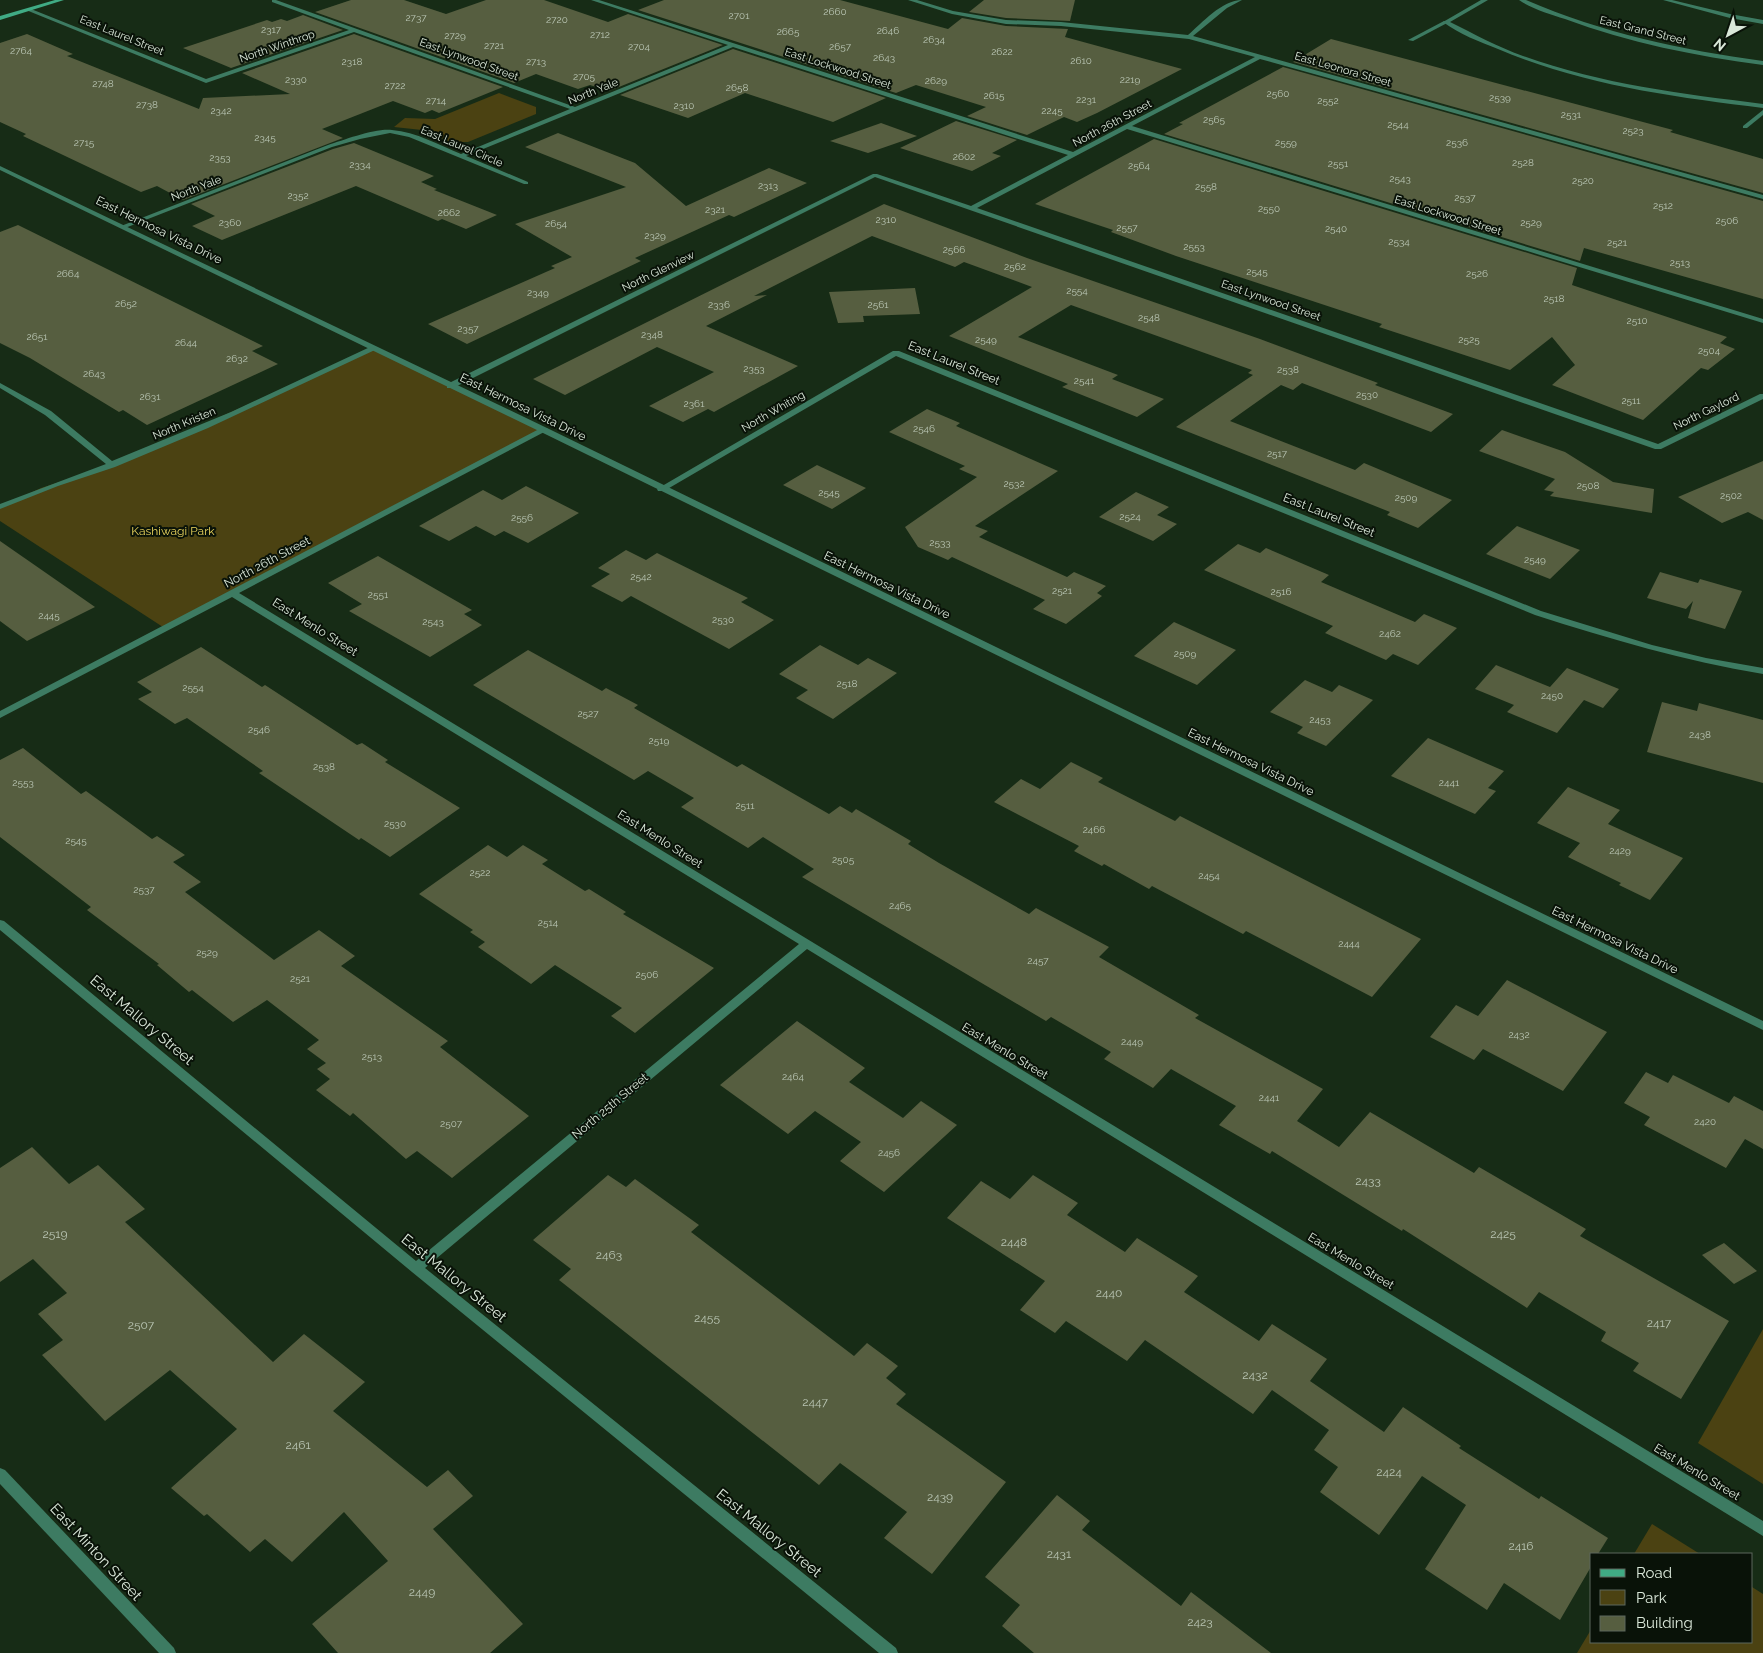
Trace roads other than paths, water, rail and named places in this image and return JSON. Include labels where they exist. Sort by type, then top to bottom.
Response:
[{"type":"main road","points":[[0,18],[61,0]]},
{"type":"street","name":"East Lockwood Street","points":[[594,0],[1075,156]]},
{"type":"street","name":"East Leonora Street","points":[[911,0],[952,12],[1006,22],[1061,24],[1189,37],[1763,197]]},
{"type":"street","points":[[1189,37],[1225,7],[1239,0]]},
{"type":"street","points":[[1411,40],[1485,0]]},
{"type":"street","name":"East Grand Street","points":[[1522,0],[1553,14],[1661,47],[1763,63]]},
{"type":"street","points":[[1666,0],[1763,22]]},
{"type":"street","name":"East Lynwood Street","points":[[274,1],[575,110]]},
{"type":"street","name":"East Laurel Street","points":[[29,10],[206,81]]},
{"type":"street","points":[[1446,22],[1505,51],[1612,84],[1678,96],[1763,106]]},
{"type":"street","name":"North Winthrop","points":[[206,81],[354,30]]},
{"type":"street","name":"North Yale","points":[[461,156],[732,45]]},
{"type":"street","name":"North 26th Street","points":[[972,208],[1075,156],[1261,56]]},
{"type":"street","points":[[1745,127],[1763,112]]},
{"type":"street","name":"East Lockwood Street","points":[[1128,127],[1763,321]]},
{"type":"street","name":"North Yale","points":[[124,227],[330,146],[359,137],[390,131]]},
{"type":"street","name":"East Laurel Circle","points":[[390,131],[411,135],[526,183]]},
{"type":"street","name":"East Hermosa Vista Drive","points":[[0,168],[544,430],[1763,1026]]},
{"type":"street","name":"East Lynwood Street","points":[[875,175],[1658,447]]},
{"type":"street","name":"North Glenview","points":[[450,386],[875,175]]},
{"type":"street","name":"North Kristen","points":[[0,507],[41,488],[112,465],[246,409],[373,349]]},
{"type":"street","name":"East Laurel Street","points":[[896,353],[1538,613],[1620,640],[1732,666],[1763,671]]},
{"type":"street","name":"North Whiting","points":[[661,488],[896,353]]},
{"type":"street","points":[[0,385],[48,413],[112,465]]},
{"type":"street","name":"North Gaylord","points":[[1658,447],[1763,396]]},
{"type":"street","name":"North 26th Street","points":[[0,715],[544,430]]},
{"type":"street","name":"East Menlo Street","points":[[234,594],[805,945],[1763,1529]]},
{"type":"street","name":"East Mallory Street","points":[[0,924],[416,1268],[891,1653]]},
{"type":"street","name":"North 25th Street","points":[[416,1268],[805,945]]},
{"type":"street","name":"East Minton Street","points":[[0,1474],[168,1653]]},
{"type":"park label","name":"Kashiwagi Park","points":[[173,531]]}]
